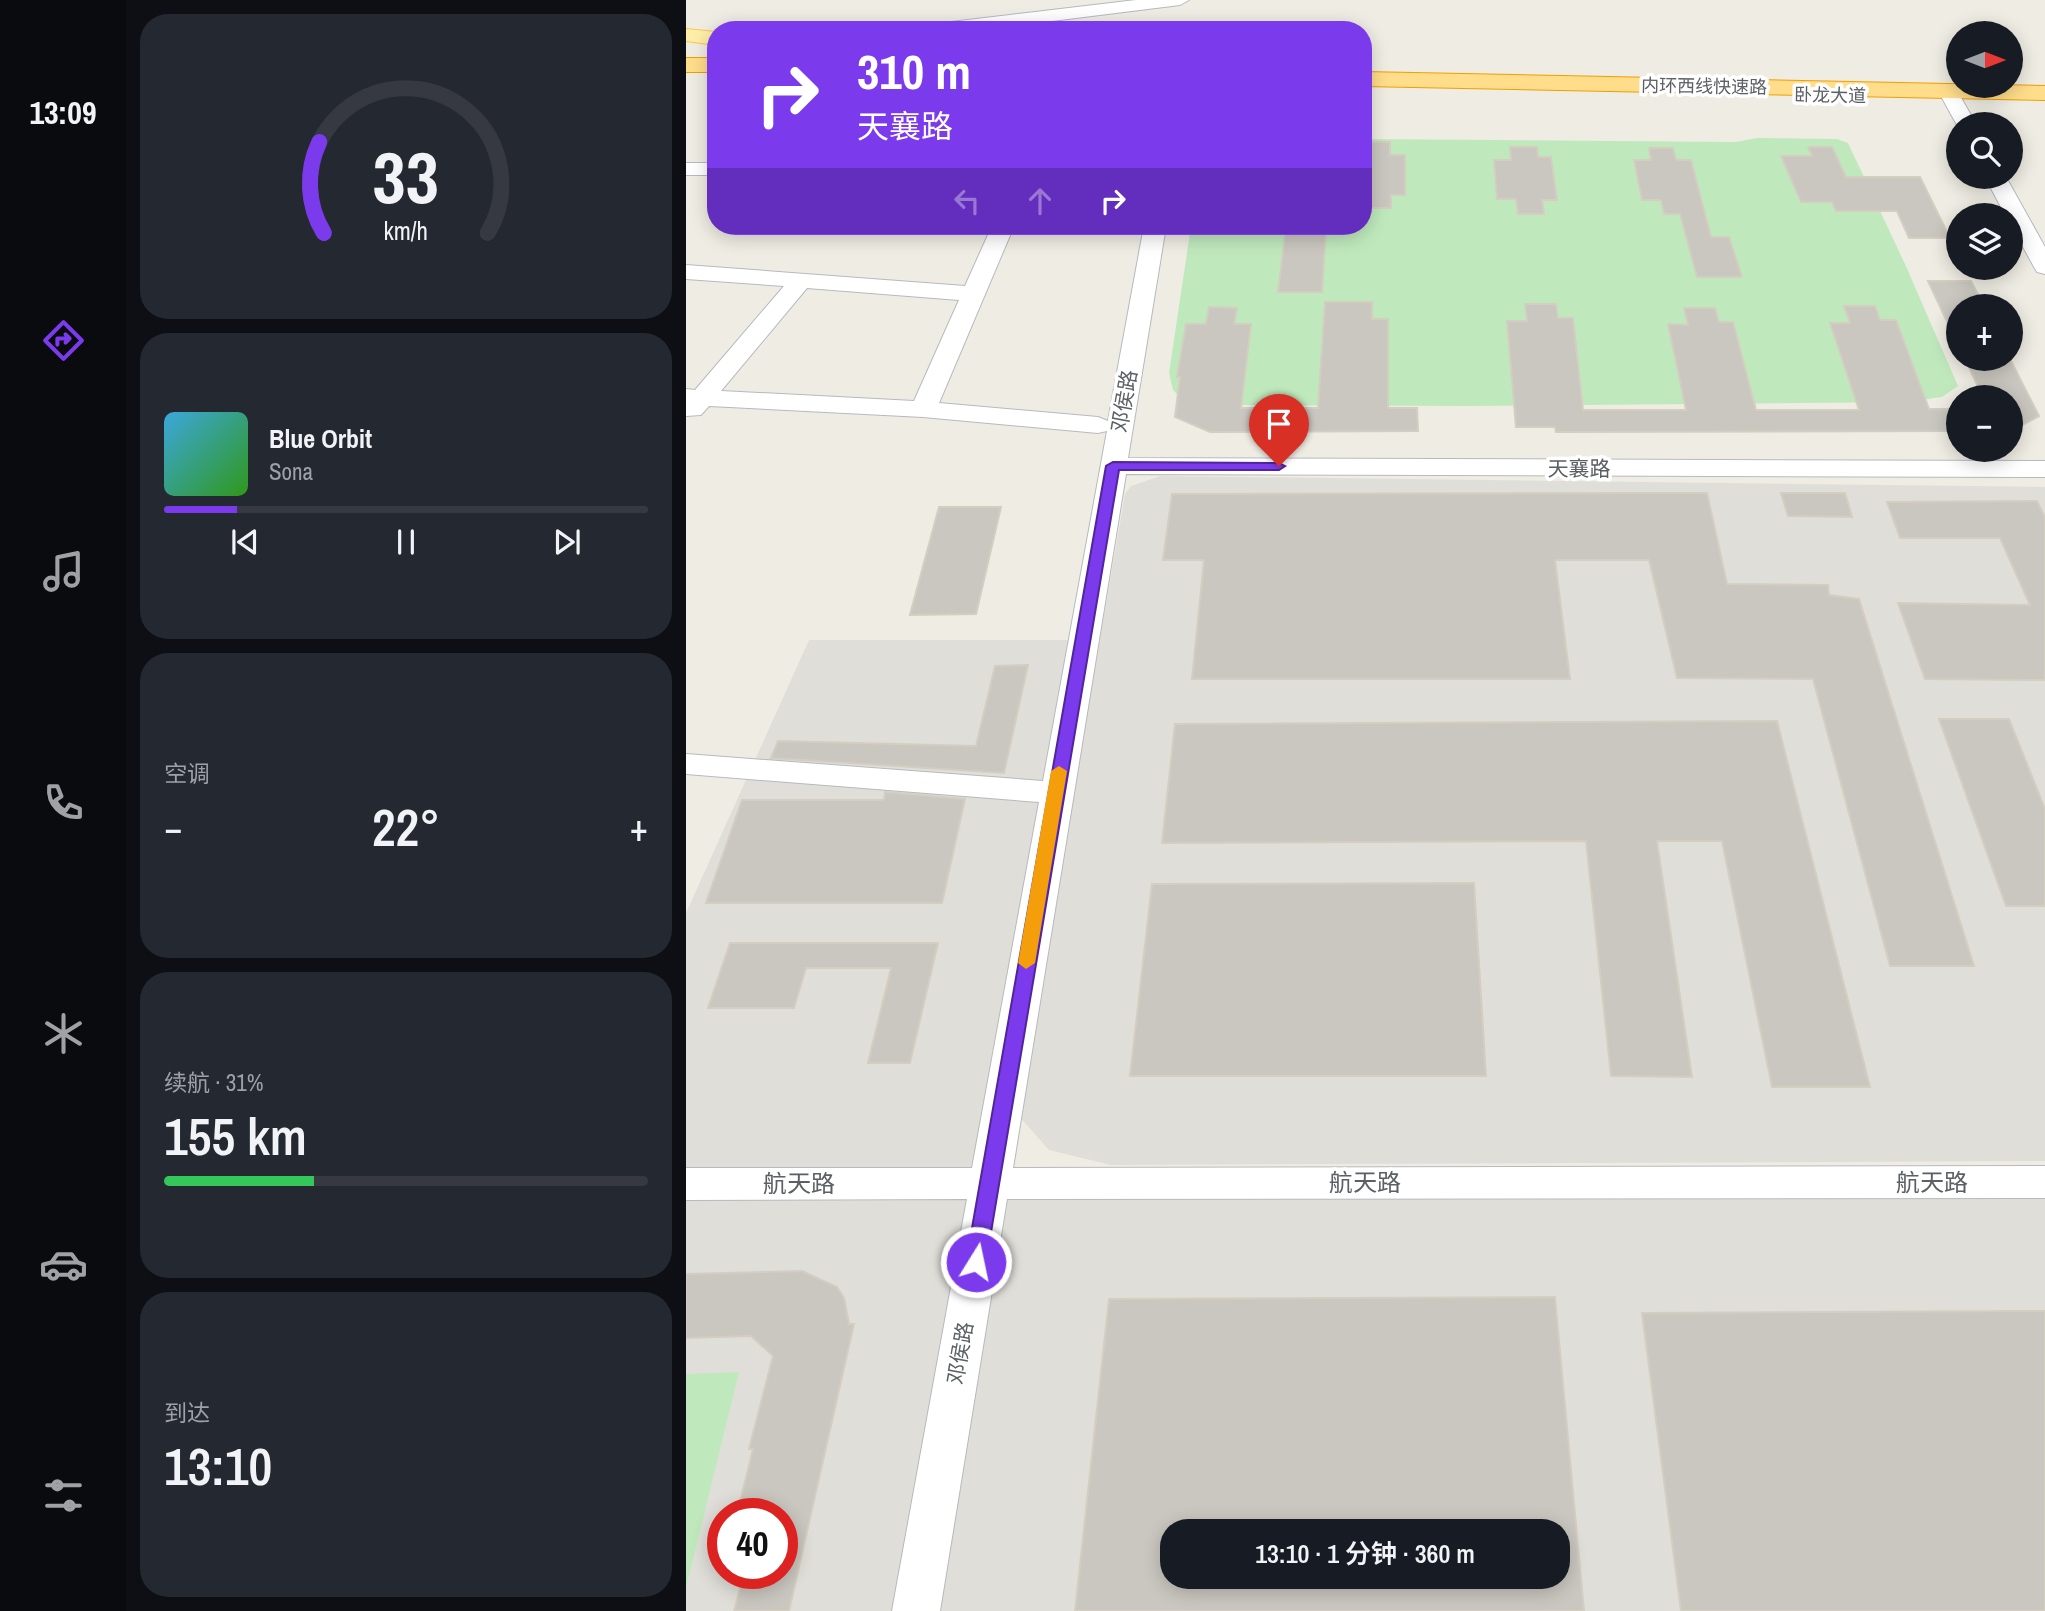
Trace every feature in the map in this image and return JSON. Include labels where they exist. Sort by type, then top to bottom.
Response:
[{"type":"highway","points":[[686,47],[707,47]]},
{"type":"highway","points":[[686,54],[707,54]]},
{"type":"highway","name":"卧龙大道","points":[[1372,59],[1946,70]]},
{"type":"highway","points":[[686,65],[707,65]]},
{"type":"highway","name":"内环西线快速路","points":[[1372,67],[1946,87]]},
{"type":"highway","points":[[2023,71],[2045,72]]},
{"type":"highway","points":[[686,72],[707,73]]},
{"type":"highway","points":[[2023,78],[2045,78]]},
{"type":"highway","name":"内环西线快速路","points":[[1372,79],[2045,93]]},
{"type":"highway","name":"卧龙大道","points":[[1372,86],[1946,87]]},
{"type":"highway","name":"卧龙大道","points":[[2023,96],[2045,99]]},
{"type":"main road","points":[[686,35],[707,38]]},
{"type":"street","points":[[1008,21],[1180,0]]},
{"type":"street","points":[[686,169],[707,169]]},
{"type":"street","points":[[2002,189],[2045,267]]},
{"type":"street","points":[[923,409],[999,235]]},
{"type":"street","name":"邓侯路","points":[[916,1611],[1153,235]]},
{"type":"street","points":[[686,272],[974,294]]},
{"type":"street","points":[[686,418],[694,397],[801,281]]},
{"type":"street","points":[[694,397],[923,409],[1098,425]]},
{"type":"street","name":"天襄路","points":[[1113,466],[2045,469]]},
{"type":"street","points":[[686,764],[1056,793]]},
{"type":"street","name":"航天路","points":[[686,1184],[2045,1182]]},
{"type":"shaded area","points":[[1160,476],[2045,487],[2045,1161],[1111,1165],[1049,1150],[1018,1115],[1125,494],[1131,486]]},
{"type":"shaded area","points":[[809,640],[1082,640],[989,1181],[2045,1182],[2045,1611],[686,1611],[686,913]]},
{"type":"green space","points":[[1757,138],[1837,139],[1848,143],[1946,358],[1946,371],[1951,371],[1958,385],[1946,385],[1946,394],[1942,397],[1907,402],[1469,406],[1232,405],[1182,399],[1173,390],[1169,373],[1190,235],[1372,235],[1372,139],[1736,142]]},
{"type":"green space","points":[[739,1372],[686,1588],[686,1374]]},
{"type":"building","points":[[1372,142],[1390,142],[1390,155],[1405,155],[1405,195],[1391,195],[1391,208],[1372,208]]},
{"type":"building","points":[[1510,147],[1537,147],[1538,157],[1551,157],[1557,200],[1542,200],[1544,214],[1518,214],[1516,199],[1497,199],[1494,160],[1511,160]]},
{"type":"building","points":[[1808,147],[1832,147],[1846,177],[1920,177],[1946,230],[1946,238],[1909,238],[1897,211],[1836,211],[1832,202],[1801,202],[1781,156],[1812,156]]},
{"type":"building","points":[[1649,148],[1673,148],[1676,160],[1691,160],[1711,237],[1729,237],[1742,277],[1697,277],[1680,214],[1664,214],[1661,200],[1642,200],[1634,160],[1651,160]]},
{"type":"building","points":[[1285,235],[1326,235],[1322,292],[1278,292]]},
{"type":"building","points":[[1928,281],[1971,281],[1978,294],[1946,294],[1946,319]]},
{"type":"building","points":[[1325,302],[1372,302],[1372,319],[1388,319],[1388,408],[1417,408],[1418,431],[1210,432],[1175,417],[1180,377],[1177,377],[1186,324],[1206,324],[1209,307],[1237,308],[1234,324],[1251,324],[1241,408],[1318,408]]},
{"type":"building","points":[[1525,304],[1556,304],[1558,318],[1573,318],[1583,410],[1686,410],[1668,324],[1688,325],[1684,308],[1715,308],[1719,322],[1733,322],[1756,410],[1859,410],[1830,323],[1850,323],[1844,306],[1875,306],[1880,320],[1896,320],[1929,409],[1946,409],[1946,431],[1556,432],[1555,427],[1516,427],[1507,321],[1527,321]]},
{"type":"building","points":[[1971,371],[2016,371],[2039,416],[2023,425],[2023,385],[1977,385]]},
{"type":"building","points":[[1707,493],[1727,584],[1828,585],[1829,595],[1859,599],[1974,966],[1890,966],[1813,679],[1677,678],[1649,560],[1555,560],[1570,679],[1192,679],[1204,560],[1163,560],[1172,494]]},
{"type":"building","points":[[1781,493],[1845,493],[1852,517],[1788,516]]},
{"type":"building","points":[[2037,501],[2045,517],[2045,680],[1925,679],[1898,603],[2030,605],[2000,538],[1900,538],[1887,502]]},
{"type":"building","points":[[939,507],[1001,507],[976,614],[910,615]]},
{"type":"building","points":[[1028,665],[1004,773],[771,758],[778,741],[976,746],[995,666]]},
{"type":"building","points":[[1939,719],[2009,719],[2045,809],[2045,906],[2006,906]]},
{"type":"building","points":[[1777,721],[1870,1087],[1772,1087],[1722,841],[1657,841],[1692,1077],[1611,1076],[1586,841],[1162,843],[1175,724]]},
{"type":"building","points":[[885,792],[965,799],[942,903],[706,903],[742,800],[884,800]]},
{"type":"building","points":[[1474,883],[1486,1076],[1130,1076],[1152,884]]},
{"type":"building","points":[[730,943],[938,943],[910,1063],[868,1063],[891,968],[806,968],[794,1008],[708,1008]]},
{"type":"building","points":[[802,1271],[837,1287],[844,1298],[849,1324],[854,1324],[798,1571],[798,1498],[741,1498],[753,1449],[749,1449],[773,1356],[751,1336],[686,1338],[686,1274]]},
{"type":"building","points":[[1555,1297],[1584,1611],[1075,1611],[1109,1299]]},
{"type":"building","points":[[2045,1311],[2045,1611],[1681,1611],[1642,1313]]},
{"type":"building","points":[[740,1589],[794,1589],[789,1611],[734,1611]]},
{"type":"slow traffic","points":[[1026,963],[1059,771]]},
{"type":"route","points":[[976,1262],[1113,466],[1279,466]]}]
